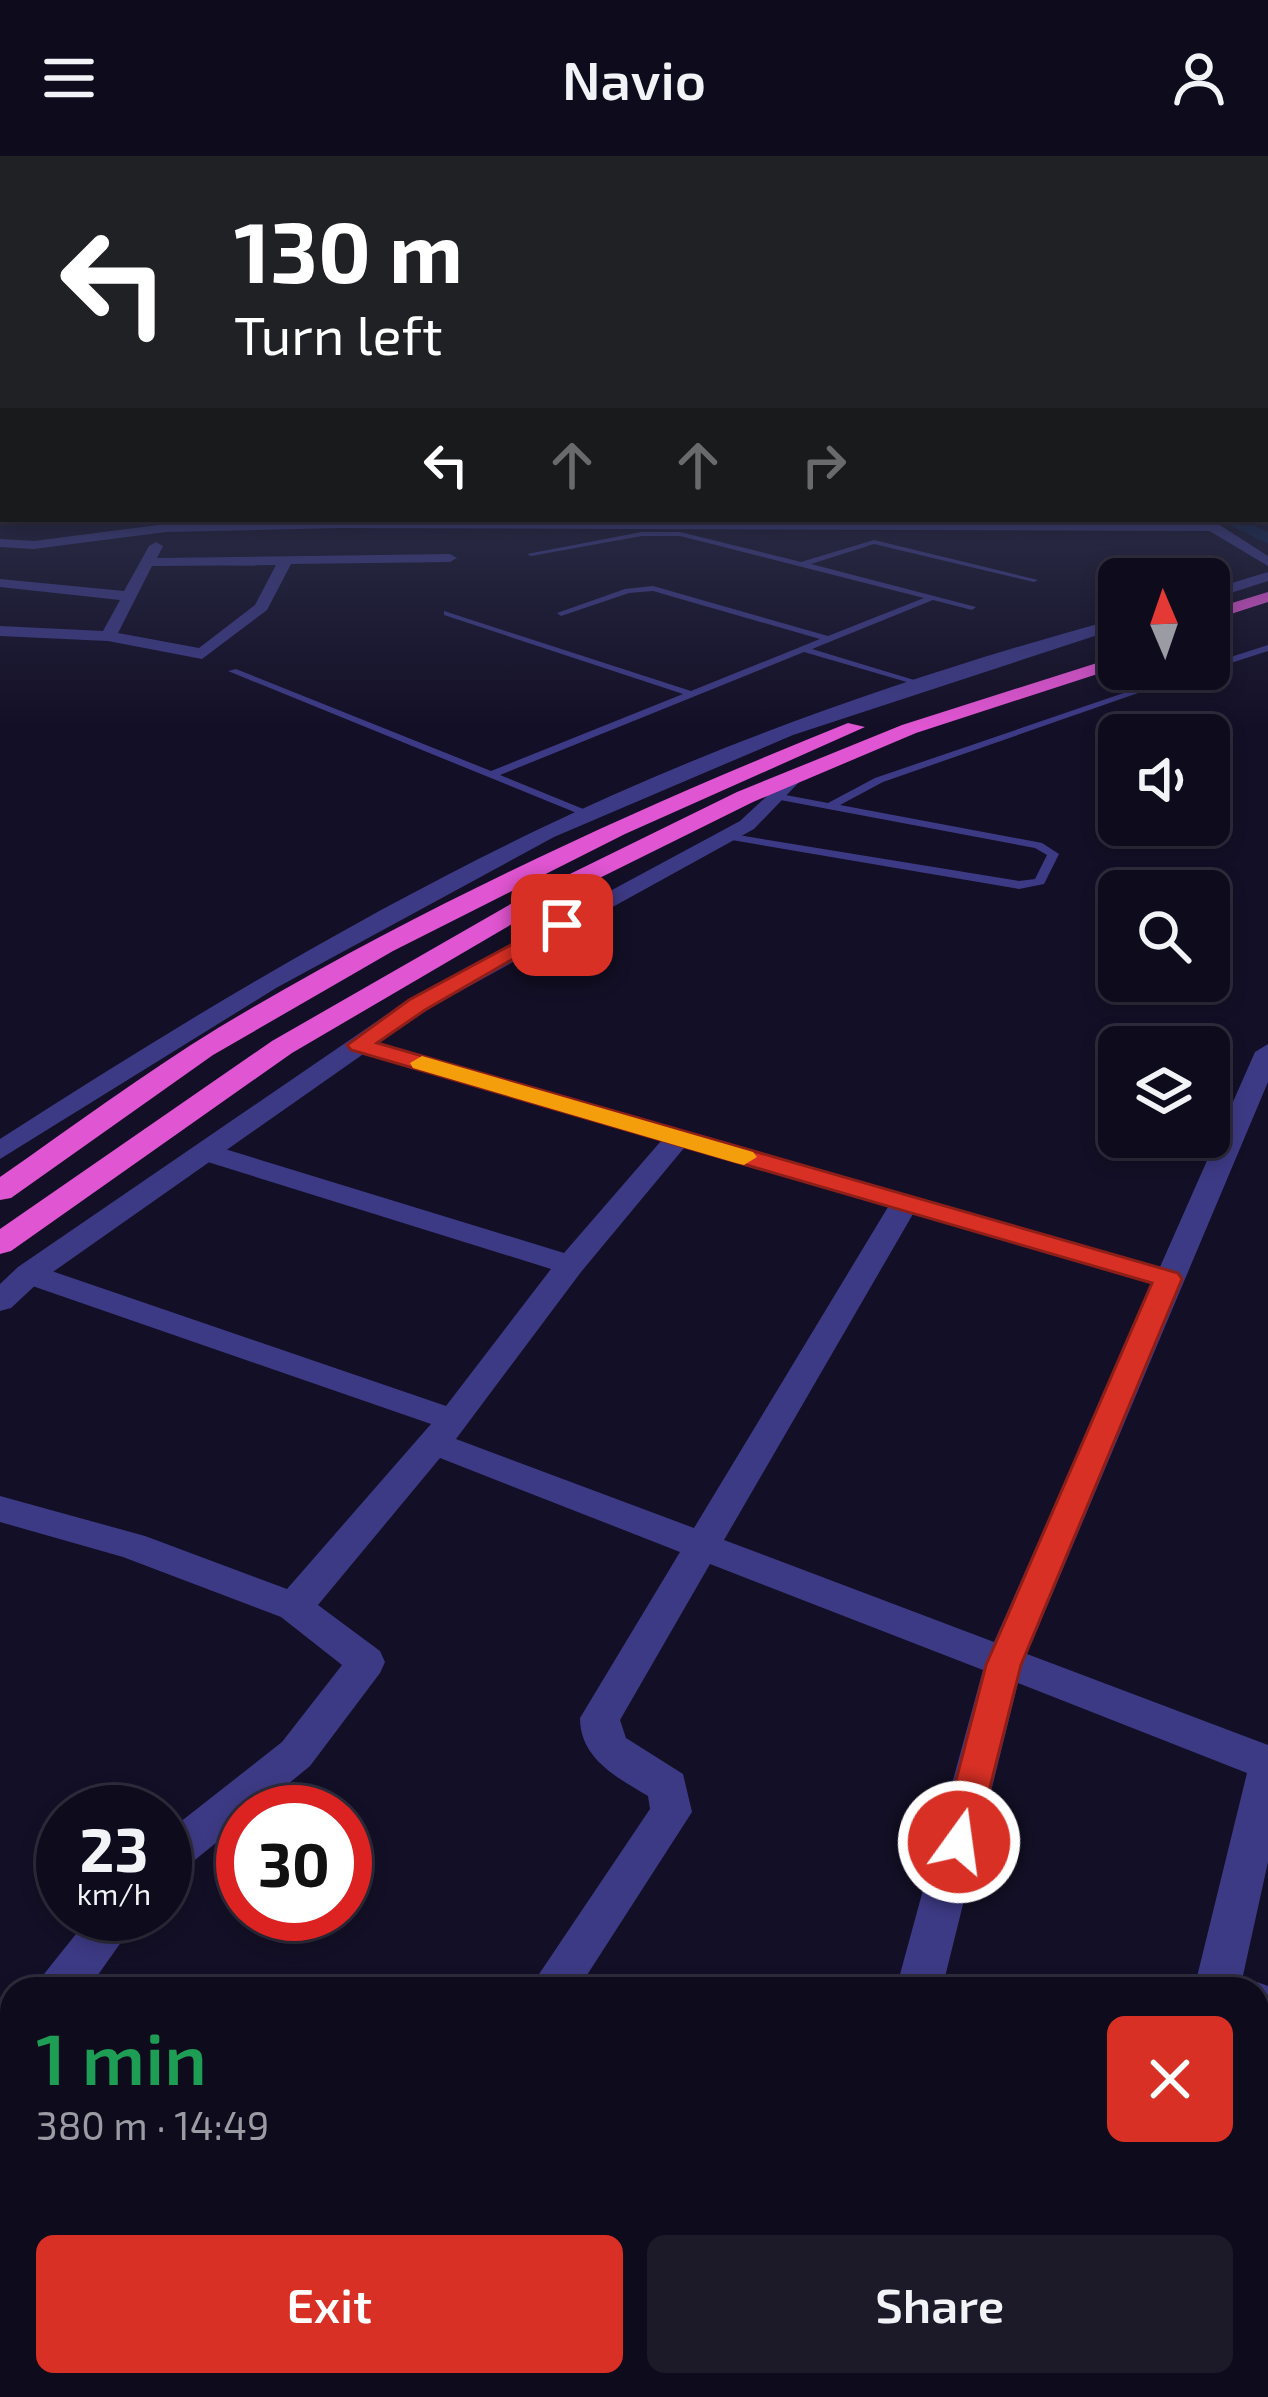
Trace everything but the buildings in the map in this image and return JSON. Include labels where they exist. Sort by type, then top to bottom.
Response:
[{"type":"highway","points":[[1230,609],[1268,597]]},
{"type":"highway","points":[[1230,625],[1268,613]]},
{"type":"highway","points":[[0,1191],[231,1032],[490,893],[687,795],[877,718],[1098,651]]},
{"type":"highway","points":[[0,1244],[281,1047],[532,902],[794,777],[909,729],[1098,668]]},
{"type":"street","points":[[1202,522],[1268,562]]},
{"type":"street","points":[[19,562],[168,523],[1143,523],[1213,527]]},
{"type":"street","points":[[108,636],[168,523]]},
{"type":"street","points":[[0,543],[19,562],[129,596]]},
{"type":"street","points":[[147,562],[450,558]]},
{"type":"street","points":[[0,631],[108,636],[202,654],[262,607],[275,574],[288,559]]},
{"type":"street","points":[[1230,589],[1268,576]]},
{"type":"street","points":[[0,1151],[176,1035],[270,980],[589,814],[737,750],[1098,630]]},
{"type":"street","points":[[0,1300],[29,1274],[417,1005],[747,825],[794,777]]},
{"type":"street","points":[[359,1045],[1168,1279]]},
{"type":"street","points":[[922,1977],[1003,1665],[1168,1279],[1260,1089],[1268,1052]]},
{"type":"street","points":[[294,1607],[443,1432],[570,1265],[678,1138]]},
{"type":"street","points":[[205,1152],[570,1265]]},
{"type":"street","points":[[560,1977],[671,1812],[668,1787],[604,1744],[597,1732],[600,1718],[905,1203]]},
{"type":"street","points":[[29,1274],[443,1432],[702,1548],[1268,1767],[1220,1977]]},
{"type":"street","points":[[0,1509],[132,1546],[294,1607],[366,1662],[296,1754],[192,1837]]},
{"type":"street","points":[[69,1977],[98,1941]]},
{"type":"lane","points":[[531,554],[666,533],[972,607]]},
{"type":"lane","points":[[801,564],[874,542],[1034,580]]},
{"type":"lane","points":[[562,613],[628,590],[653,589],[828,639]]},
{"type":"lane","points":[[491,775],[933,597]]},
{"type":"lane","points":[[447,613],[692,694]]},
{"type":"lane","points":[[1230,660],[1268,648]]},
{"type":"lane","points":[[803,649],[921,685]]},
{"type":"lane","points":[[233,671],[589,814]]},
{"type":"lane","points":[[830,806],[879,779],[1141,690]]},
{"type":"lane","points":[[726,836],[1018,885],[1040,882],[1053,854],[1038,845],[775,796]]},
{"type":"waterway","points":[[1232,522],[1268,539]]},
{"type":"slow traffic","points":[[422,1063],[744,1157]]},
{"type":"route","points":[[562,925],[417,1005],[359,1045],[1168,1279],[1003,1665],[959,1842]]}]
